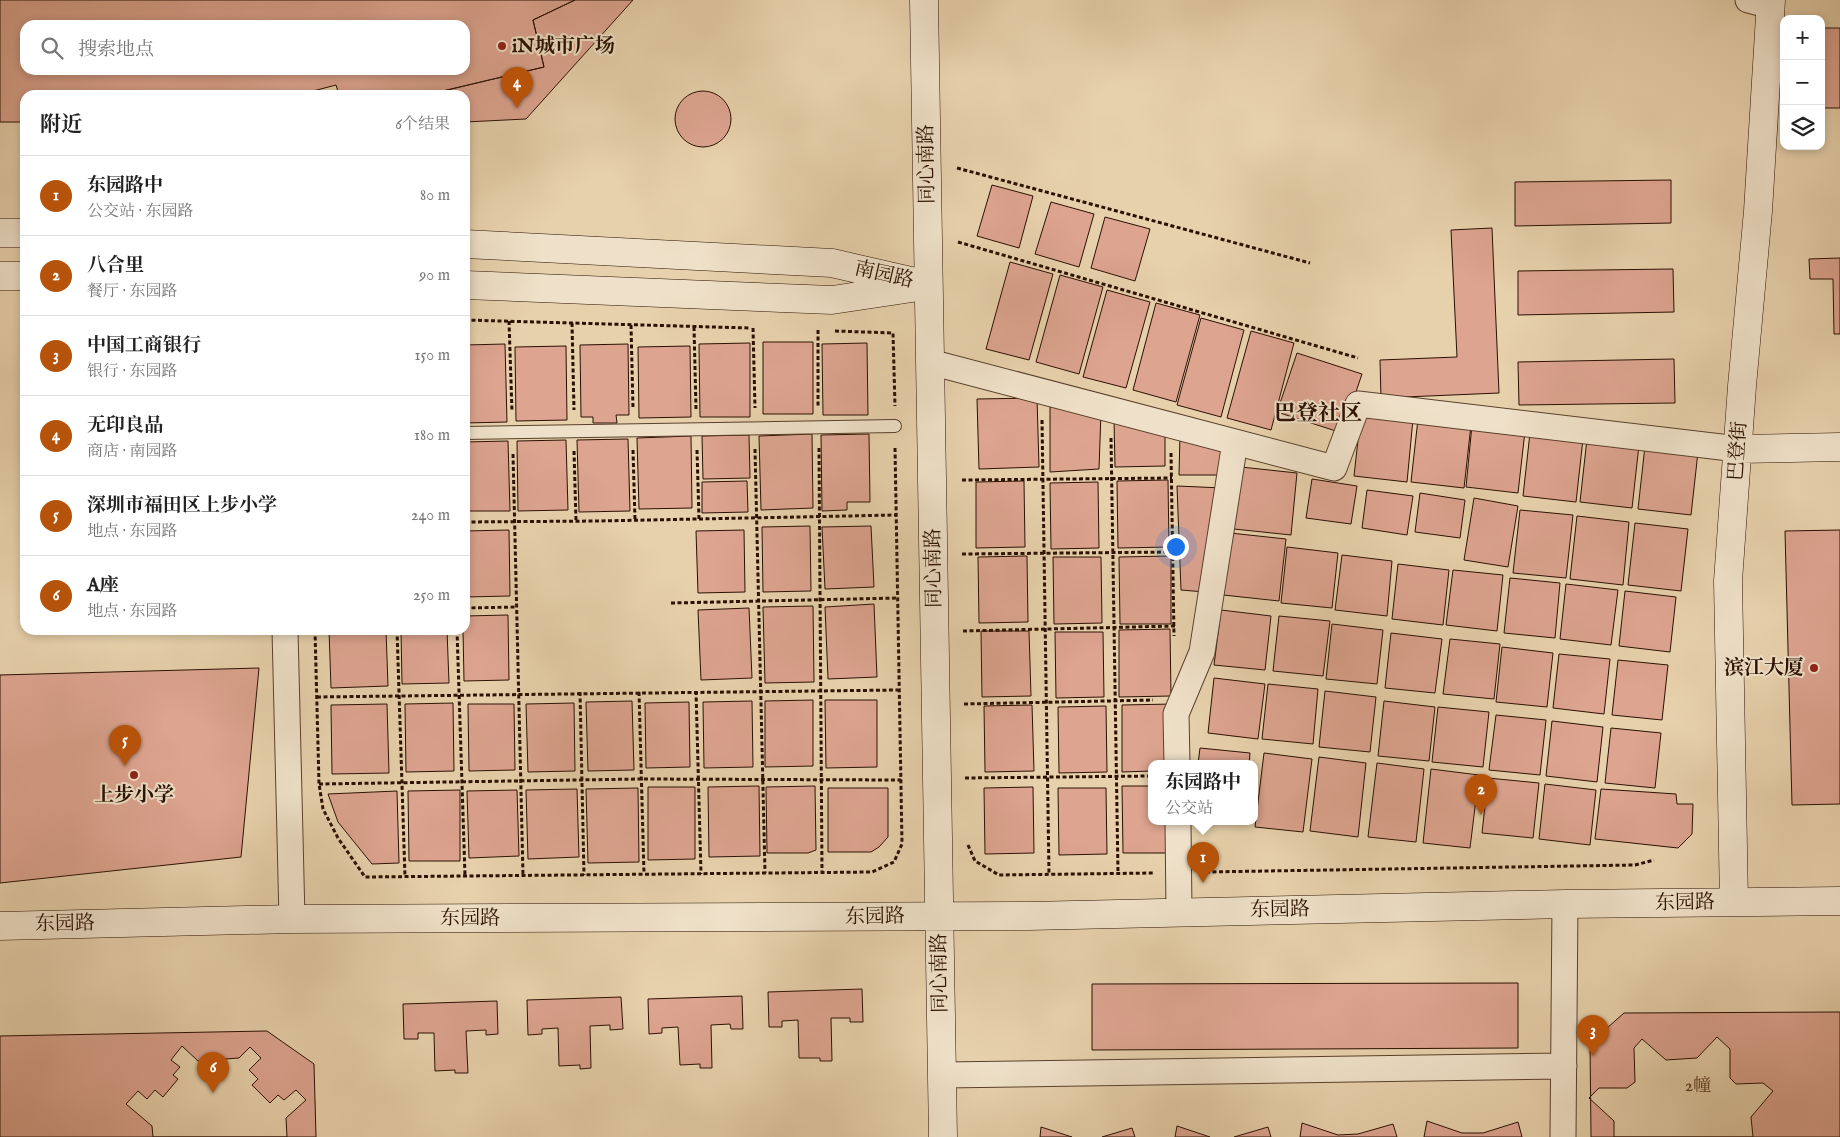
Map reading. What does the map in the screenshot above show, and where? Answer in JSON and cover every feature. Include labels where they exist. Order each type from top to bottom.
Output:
[{"type":"street","name":"同心南路","points":[[924,0],[943,1137]]},
{"type":"street","name":"巴登街","points":[[1734,902],[1728,581],[1758,211],[1763,2]]},
{"type":"street","points":[[0,233],[20,233]]},
{"type":"street","name":"南园路","points":[[470,244],[832,263],[928,285]]},
{"type":"street","points":[[0,276],[20,276]]},
{"type":"street","name":"南园路","points":[[470,286],[832,300],[928,285]]},
{"type":"street","points":[[930,362],[1334,468],[1358,404],[1738,449],[1840,447]]},
{"type":"street","points":[[1177,760],[1176,714],[1202,652],[1235,442]]},
{"type":"street","points":[[285,635],[292,919]]},
{"type":"street","points":[[1178,825],[1179,912]]},
{"type":"street","name":"东园路","points":[[0,926],[292,919],[940,916],[1565,904],[1840,901]]},
{"type":"street","points":[[1563,1137],[1565,904]]},
{"type":"street","points":[[942,1075],[1564,1066]]},
{"type":"lane","points":[[470,433],[895,426]]},
{"type":"path","points":[[957,168],[1310,263]]},
{"type":"path","points":[[958,242],[1358,358]]},
{"type":"path","points":[[470,320],[762,328]]},
{"type":"path","points":[[509,321],[524,875]]},
{"type":"path","points":[[753,328],[765,873]]},
{"type":"path","points":[[822,872],[818,330],[825,330]]},
{"type":"path","points":[[315,635],[319,784],[323,810],[338,838],[366,877],[872,872],[894,862],[902,844],[893,333],[832,331]]},
{"type":"path","points":[[1042,392],[1049,874]]},
{"type":"path","points":[[1111,410],[1118,873]]},
{"type":"path","points":[[1171,424],[1174,644]]},
{"type":"path","points":[[961,480],[1172,478]]},
{"type":"path","points":[[470,522],[896,515]]},
{"type":"path","points":[[962,554],[1173,552]]},
{"type":"path","points":[[671,602],[898,598]]},
{"type":"path","points":[[470,608],[517,607]]},
{"type":"path","points":[[963,630],[1207,625]]},
{"type":"path","points":[[397,635],[405,877]]},
{"type":"path","points":[[458,635],[465,876]]},
{"type":"path","points":[[317,697],[580,692],[899,690]]},
{"type":"path","points":[[580,692],[584,875]]},
{"type":"path","points":[[638,692],[644,874]]},
{"type":"path","points":[[696,692],[701,874]]},
{"type":"path","points":[[964,704],[1176,700],[1176,714]]},
{"type":"path","points":[[965,778],[1148,776]]},
{"type":"path","points":[[319,784],[582,780],[901,780]]},
{"type":"path","points":[[975,861],[999,875],[1635,864],[1654,860]]},
{"type":"building","name":"iN城市广场","points":[[0,0],[575,0],[533,20],[544,67],[447,90],[338,90],[336,85],[317,90],[20,90],[20,122],[0,122]]},
{"type":"building","points":[[575,0],[633,0],[526,119],[470,122],[470,90],[447,90],[544,67],[533,20]]},
{"type":"building","points":[[1825,28],[1840,28],[1840,108],[1825,108]]},
{"type":"building","points":[[703,91],[714,93],[723,99],[729,108],[731,119],[729,130],[723,139],[714,145],[703,147],[692,145],[683,139],[677,130],[675,119],[677,108],[683,99],[692,93]]},
{"type":"building","points":[[1671,180],[1671,223],[1515,226],[1515,182]]},
{"type":"building","points":[[992,185],[1033,196],[1019,248],[977,236]]},
{"type":"building","points":[[1051,202],[1094,214],[1079,267],[1035,254]]},
{"type":"building","points":[[1105,217],[1150,229],[1135,281],[1091,268]]},
{"type":"building","points":[[1492,228],[1499,393],[1381,398],[1380,360],[1457,357],[1451,230]]},
{"type":"building","points":[[1840,258],[1840,334],[1834,334],[1833,279],[1810,279],[1809,259]]},
{"type":"building","points":[[1010,262],[1053,274],[1029,360],[986,349]]},
{"type":"building","points":[[1673,269],[1674,312],[1518,315],[1518,271]]},
{"type":"building","points":[[1060,275],[1103,287],[1079,374],[1036,362]]},
{"type":"building","points":[[1107,290],[1150,302],[1126,388],[1083,377]]},
{"type":"building","points":[[1156,303],[1200,315],[1176,402],[1133,390]]},
{"type":"building","points":[[1201,318],[1244,330],[1221,417],[1177,405]]},
{"type":"building","points":[[1251,331],[1294,343],[1271,430],[1227,418]]},
{"type":"building","points":[[763,342],[813,342],[813,414],[763,414]]},
{"type":"building","points":[[750,343],[750,417],[700,417],[699,344]]},
{"type":"building","points":[[867,343],[868,415],[823,415],[822,344]]},
{"type":"building","points":[[505,344],[507,422],[470,423],[470,345]]},
{"type":"building","points":[[628,344],[629,415],[616,415],[617,423],[593,423],[593,417],[581,417],[580,345]]},
{"type":"building","points":[[566,346],[567,420],[516,421],[515,347]]},
{"type":"building","points":[[690,346],[691,417],[639,418],[638,347]]},
{"type":"building","points":[[1297,353],[1362,374],[1342,433],[1277,412]]},
{"type":"building","points":[[1674,359],[1675,403],[1519,405],[1518,362]]},
{"type":"building","points":[[1037,398],[1039,467],[979,469],[977,399]]},
{"type":"building","points":[[1050,406],[1101,412],[1099,469],[1050,472]]},
{"type":"building","points":[[1361,413],[1413,419],[1407,482],[1354,476]]},
{"type":"building","points":[[1418,419],[1471,425],[1464,488],[1411,482]]},
{"type":"building","points":[[1114,420],[1165,430],[1165,466],[1115,467]]},
{"type":"building","points":[[1472,425],[1525,431],[1518,493],[1466,487]]},
{"type":"building","points":[[1530,433],[1583,439],[1576,502],[1523,496]]},
{"type":"building","points":[[812,434],[813,508],[761,510],[759,436]]},
{"type":"building","points":[[869,434],[870,502],[847,502],[847,510],[822,511],[821,435]]},
{"type":"building","points":[[1180,434],[1223,442],[1220,475],[1179,475]]},
{"type":"building","points":[[749,435],[750,478],[703,479],[702,436]]},
{"type":"building","points":[[691,436],[692,508],[639,509],[637,438]]},
{"type":"building","points":[[628,439],[630,511],[579,512],[577,440]]},
{"type":"building","points":[[1587,439],[1639,445],[1632,508],[1580,502]]},
{"type":"building","points":[[566,440],[568,510],[518,511],[517,441]]},
{"type":"building","points":[[508,441],[510,511],[470,511],[470,442]]},
{"type":"building","points":[[1645,446],[1698,452],[1691,515],[1638,509]]},
{"type":"building","points":[[1241,467],[1297,473],[1291,535],[1234,529]]},
{"type":"building","points":[[1312,479],[1357,486],[1351,524],[1306,518]]},
{"type":"building","points":[[1168,480],[1169,547],[1118,548],[1117,481]]},
{"type":"building","points":[[747,481],[748,512],[702,513],[702,482]]},
{"type":"building","points":[[1024,481],[1025,547],[976,548],[976,482]]},
{"type":"building","points":[[1098,482],[1099,548],[1051,549],[1050,483]]},
{"type":"building","points":[[1177,486],[1223,488],[1205,592],[1181,590]]},
{"type":"building","points":[[1367,490],[1413,496],[1407,535],[1362,528]]},
{"type":"building","points":[[1420,493],[1465,500],[1460,538],[1415,532]]},
{"type":"building","points":[[1474,498],[1518,506],[1508,567],[1464,560]]},
{"type":"building","points":[[1520,510],[1573,515],[1566,578],[1513,573]]},
{"type":"building","points":[[1577,516],[1629,522],[1623,585],[1570,579]]},
{"type":"building","points":[[1635,523],[1688,529],[1681,591],[1628,585]]},
{"type":"building","points":[[810,526],[811,591],[763,592],[762,527]]},
{"type":"building","points":[[871,526],[874,587],[825,589],[822,527]]},
{"type":"building","points":[[509,530],[510,596],[470,597],[470,531]]},
{"type":"building","points":[[744,530],[745,592],[698,593],[696,531]]},
{"type":"building","name":"滨江大厦","points":[[1840,530],[1840,804],[1792,805],[1785,531]]},
{"type":"building","points":[[1230,533],[1286,539],[1279,601],[1223,595]]},
{"type":"building","points":[[1287,547],[1338,553],[1332,608],[1281,603]]},
{"type":"building","points":[[1342,555],[1392,561],[1387,616],[1335,610]]},
{"type":"building","points":[[1027,556],[1028,622],[979,623],[978,557]]},
{"type":"building","points":[[1171,556],[1171,624],[1120,624],[1119,557]]},
{"type":"building","points":[[1053,557],[1101,557],[1102,623],[1054,624]]},
{"type":"building","points":[[1398,564],[1449,570],[1443,625],[1392,619]]},
{"type":"building","points":[[1453,570],[1503,575],[1497,631],[1446,625]]},
{"type":"building","points":[[1510,578],[1560,583],[1555,638],[1504,633]]},
{"type":"building","points":[[1566,584],[1618,590],[1611,645],[1560,639]]},
{"type":"building","points":[[1625,591],[1676,597],[1670,652],[1619,646]]},
{"type":"building","points":[[874,604],[877,677],[828,679],[825,607]]},
{"type":"building","points":[[813,606],[814,682],[765,683],[763,607]]},
{"type":"building","points":[[749,608],[752,678],[701,680],[698,610]]},
{"type":"building","points":[[1221,610],[1271,616],[1265,670],[1214,665]]},
{"type":"building","points":[[508,615],[509,680],[464,681],[463,635],[470,635],[470,616]]},
{"type":"building","points":[[1279,616],[1330,621],[1323,676],[1273,671]]},
{"type":"building","points":[[1332,624],[1383,630],[1377,684],[1326,679]]},
{"type":"building","points":[[1170,629],[1171,696],[1119,697],[1119,630]]},
{"type":"building","points":[[981,631],[1029,631],[1031,696],[982,697]]},
{"type":"building","points":[[1055,632],[1103,632],[1104,697],[1056,698]]},
{"type":"building","points":[[1391,633],[1442,639],[1435,693],[1385,688]]},
{"type":"building","points":[[329,635],[386,635],[388,686],[331,688]]},
{"type":"building","points":[[401,635],[447,635],[449,683],[402,684]]},
{"type":"building","points":[[1450,639],[1500,644],[1494,699],[1443,694]]},
{"type":"building","points":[[1502,647],[1553,653],[1547,707],[1496,702]]},
{"type":"building","points":[[1559,654],[1610,659],[1604,714],[1553,708]]},
{"type":"building","points":[[1618,660],[1668,665],[1662,720],[1612,715]]},
{"type":"building","name":"上步小学","points":[[259,668],[241,857],[0,883],[0,675]]},
{"type":"building","points":[[1214,678],[1265,684],[1258,739],[1208,733]]},
{"type":"building","points":[[1268,684],[1318,689],[1313,744],[1262,739]]},
{"type":"building","points":[[1325,691],[1376,697],[1370,752],[1319,747]]},
{"type":"building","points":[[813,700],[813,766],[765,767],[765,701]]},
{"type":"building","points":[[825,700],[877,700],[877,767],[826,768]]},
{"type":"building","points":[[632,701],[634,770],[588,771],[586,702]]},
{"type":"building","points":[[752,701],[753,767],[704,768],[703,702]]},
{"type":"building","points":[[1384,701],[1435,707],[1429,761],[1378,756]]},
{"type":"building","points":[[689,702],[690,767],[646,768],[645,703]]},
{"type":"building","points":[[453,703],[454,771],[406,772],[405,704]]},
{"type":"building","points":[[574,703],[575,771],[528,772],[526,704]]},
{"type":"building","points":[[387,704],[389,773],[332,774],[331,705]]},
{"type":"building","points":[[468,704],[514,704],[515,770],[469,771]]},
{"type":"building","points":[[1173,704],[1174,760],[1148,760],[1148,771],[1122,772],[1122,705]]},
{"type":"building","points":[[1032,705],[1034,771],[985,772],[984,706]]},
{"type":"building","points":[[1106,706],[1107,772],[1059,773],[1058,707]]},
{"type":"building","points":[[1438,707],[1489,712],[1483,767],[1432,762]]},
{"type":"building","points":[[1496,715],[1546,720],[1540,775],[1489,770]]},
{"type":"building","points":[[1552,721],[1603,727],[1597,782],[1546,776]]},
{"type":"building","points":[[1611,728],[1661,733],[1655,788],[1605,783]]},
{"type":"building","points":[[1200,748],[1250,753],[1249,760],[1198,760]]},
{"type":"building","points":[[1264,753],[1312,759],[1303,832],[1255,827],[1255,825],[1258,825],[1258,802]]},
{"type":"building","points":[[1319,757],[1366,763],[1358,837],[1310,831]]},
{"type":"building","points":[[1377,763],[1424,769],[1416,842],[1368,837]]},
{"type":"building","points":[[1431,769],[1479,775],[1470,848],[1423,843]]},
{"type":"building","points":[[1488,778],[1539,783],[1533,838],[1482,833]]},
{"type":"building","points":[[1545,784],[1596,790],[1590,845],[1539,839]]},
{"type":"building","points":[[759,786],[760,856],[709,857],[708,787]]},
{"type":"building","points":[[815,786],[816,850],[808,853],[767,853],[766,787]]},
{"type":"building","points":[[1122,786],[1148,786],[1148,825],[1173,825],[1174,853],[1123,853]]},
{"type":"building","points":[[648,787],[695,787],[695,859],[648,860]]},
{"type":"building","points":[[1033,787],[1034,853],[985,854],[984,788]]},
{"type":"building","points":[[638,788],[639,862],[588,863],[586,789]]},
{"type":"building","points":[[828,788],[888,788],[888,837],[879,847],[871,852],[828,852]]},
{"type":"building","points":[[1058,788],[1106,788],[1107,854],[1059,855]]},
{"type":"building","points":[[577,789],[579,857],[528,859],[526,790]]},
{"type":"building","points":[[1601,789],[1676,794],[1677,804],[1693,804],[1692,834],[1678,848],[1595,839]]},
{"type":"building","points":[[460,790],[460,861],[409,861],[408,791]]},
{"type":"building","points":[[517,790],[519,856],[469,858],[467,791]]},
{"type":"building","points":[[397,791],[399,863],[372,864],[338,822],[328,794]]},
{"type":"building","points":[[1518,983],[1518,1048],[1092,1050],[1092,984]]},
{"type":"building","points":[[862,989],[863,1022],[850,1022],[850,1018],[831,1018],[832,1061],[820,1061],[820,1058],[799,1058],[798,1020],[782,1021],[782,1027],[769,1027],[768,992]]},
{"type":"building","points":[[742,996],[743,1029],[731,1029],[730,1024],[711,1025],[712,1068],[700,1068],[700,1064],[680,1065],[678,1027],[662,1028],[662,1033],[649,1034],[648,999]]},
{"type":"building","points":[[621,997],[623,1029],[610,1030],[610,1025],[590,1026],[591,1068],[580,1069],[580,1065],[559,1066],[558,1028],[542,1029],[542,1034],[528,1035],[527,1000]]},
{"type":"building","points":[[497,1001],[498,1034],[486,1035],[486,1030],[466,1031],[468,1073],[455,1073],[455,1070],[435,1071],[434,1033],[418,1033],[418,1039],[404,1039],[403,1004]]},
{"type":"building","points":[[1840,1012],[1840,1137],[1591,1137],[1590,1043],[1624,1013]]},
{"type":"building","points":[[267,1031],[314,1064],[316,1137],[0,1137],[0,1036]]},
{"type":"building","points":[[1717,1037],[1730,1049],[1730,1078],[1736,1084],[1763,1083],[1773,1091],[1751,1117],[1753,1137],[1614,1137],[1614,1121],[1589,1098],[1599,1088],[1627,1088],[1635,1082],[1634,1048],[1642,1039],[1666,1060],[1697,1058]]},
{"type":"building","points":[[182,1046],[198,1061],[239,1058],[250,1047],[261,1058],[249,1070],[258,1079],[252,1085],[270,1103],[278,1095],[284,1100],[296,1090],[306,1100],[286,1118],[287,1137],[153,1137],[152,1126],[126,1104],[138,1091],[147,1099],[155,1090],[163,1097],[178,1079],[173,1075],[180,1067],[171,1060]]},
{"type":"building","points":[[1427,1121],[1462,1133],[1483,1133],[1518,1122],[1522,1137],[1424,1137]]},
{"type":"building","points":[[1302,1123],[1338,1135],[1358,1134],[1393,1124],[1397,1137],[1300,1137]]},
{"type":"building","points":[[1177,1126],[1210,1137],[1175,1137]]},
{"type":"building","points":[[1041,1127],[1072,1137],[1040,1137]]},
{"type":"building","points":[[1268,1127],[1271,1137],[1234,1137]]},
{"type":"building","points":[[1132,1128],[1135,1137],[1102,1137]]},
{"type":"place","name":"iN城市广场","points":[[502,46]]},
{"type":"place","name":"无印良品","points":[[517,108]]},
{"type":"place","name":"滨江大厦","points":[[1814,668]]},
{"type":"place","name":"深圳市福田区上步小学","points":[[125,766]]},
{"type":"place","name":"上步小学","points":[[134,775]]},
{"type":"place","name":"八合里","points":[[1481,815]]},
{"type":"place","name":"东园路中","points":[[1203,883]]},
{"type":"place","name":"中国工商银行","points":[[1593,1056]]},
{"type":"place","name":"A座","points":[[213,1093]]},
{"type":"district","name":"巴登社区","points":[[1318,414]]}]
